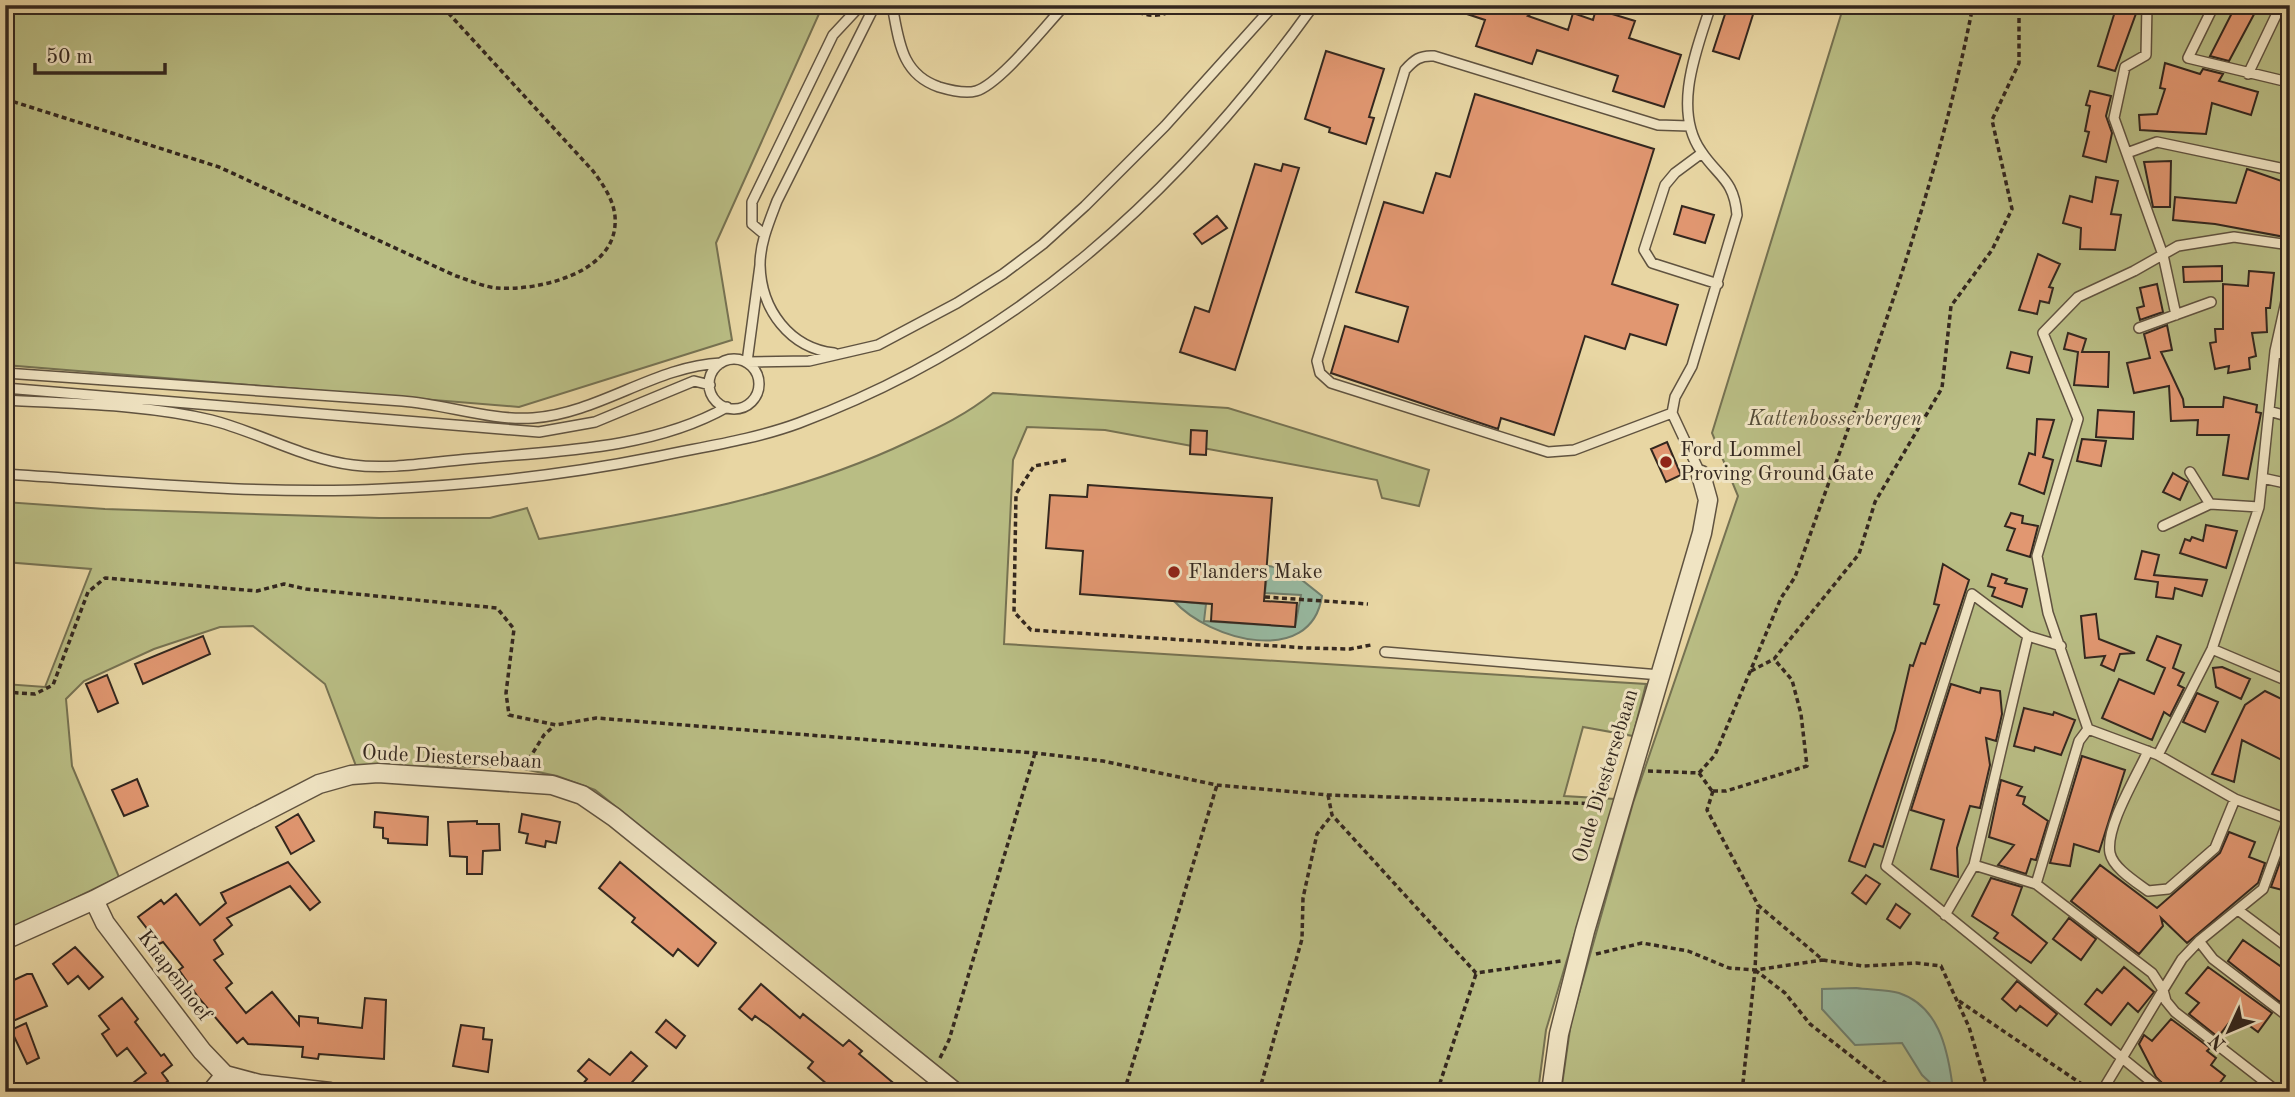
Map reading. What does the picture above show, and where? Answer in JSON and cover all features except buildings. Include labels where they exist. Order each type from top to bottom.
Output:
[{"type":"street","name":"Oude Diestersebaan","points":[[1551,1092],[1559,1034],[1578,958],[1620,805],[1702,533],[1708,500],[1701,475]]},
{"type":"street","name":"Oude Diestersebaan","points":[[5,940],[94,900],[319,784],[351,775],[378,773],[552,785],[582,795],[614,817],[955,1092]]},
{"type":"street","name":"Knapenhoef","points":[[94,900],[105,923],[202,1051],[225,1075]]},
{"type":"street","points":[[211,1092],[225,1075],[259,1084],[330,1092]]},
{"type":"lane","points":[[764,234],[752,223],[752,202],[833,35],[861,5]]},
{"type":"lane","points":[[721,363],[715,369],[710,385],[715,399],[735,409],[750,403],[758,390],[757,374],[747,362],[764,234],[797,160],[874,5]]},
{"type":"lane","points":[[892,5],[906,65],[924,82],[951,90],[977,91],[1004,71],[1065,5]]},
{"type":"lane","points":[[5,373],[408,402],[531,418],[562,414],[595,405],[678,371],[733,359],[747,362],[809,361],[878,345],[957,303],[1043,244],[1165,126],[1274,5]]},
{"type":"lane","points":[[5,474],[230,487],[382,489],[546,476],[703,447],[797,424],[927,365],[1001,322],[1133,217],[1237,106],[1314,5]]},
{"type":"lane","points":[[1701,475],[1672,412],[1675,397],[1692,366],[1734,228],[1736,202],[1728,180],[1702,153],[1689,126],[1687,107],[1690,84],[1711,5]]},
{"type":"lane","points":[[2147,5],[2146,55],[2125,66],[2114,118],[2163,255],[2176,315]]},
{"type":"lane","points":[[2214,5],[2188,58],[2284,81],[2290,77]]},
{"type":"lane","points":[[2248,74],[2281,5]]},
{"type":"lane","points":[[1672,412],[1574,450],[1548,452],[1331,383],[1320,373],[1317,361],[1405,70],[1423,55],[1434,56],[1658,125],[1689,126]]},
{"type":"lane","points":[[2127,153],[2157,142],[2290,170]]},
{"type":"lane","points":[[1702,153],[1675,173],[1665,185],[1644,250],[1652,263],[1718,284]]},
{"type":"lane","points":[[2088,729],[2048,613],[2037,556],[2078,419],[2043,333],[2078,297],[2178,246],[2234,237],[2290,245]]},
{"type":"lane","points":[[760,265],[765,290],[787,335],[817,351],[846,354]]},
{"type":"lane","points":[[2158,755],[2212,649],[2259,508],[2275,351],[2289,298],[2290,283]]},
{"type":"lane","points":[[2139,328],[2211,302]]},
{"type":"lane","points":[[2275,351],[2290,356]]},
{"type":"lane","points":[[5,388],[539,432],[595,422],[694,381],[710,385]]},
{"type":"lane","points":[[5,400],[177,413],[213,421],[269,441],[353,465],[408,464],[610,445],[680,428],[727,407]]},
{"type":"lane","points":[[2269,411],[2290,417]]},
{"type":"lane","points":[[2190,472],[2210,504]]},
{"type":"lane","points":[[2262,478],[2290,484]]},
{"type":"lane","points":[[2163,526],[2210,504],[2259,508]]},
{"type":"lane","points":[[2061,646],[2028,636],[1972,594],[1886,866],[2164,1092]]},
{"type":"lane","points":[[1945,915],[1974,865],[2028,636]]},
{"type":"lane","points":[[2212,649],[2290,682]]},
{"type":"lane","points":[[1385,652],[1660,675]]},
{"type":"lane","points":[[2088,729],[2158,755],[2235,799],[2289,820],[2263,889],[2199,941],[2182,960],[2104,1088]]},
{"type":"lane","points":[[2036,884],[2080,741],[2088,729]]},
{"type":"lane","points":[[2148,751],[2111,832],[2110,854],[2119,867],[2148,891],[2168,889],[2215,848],[2235,799]]},
{"type":"lane","points":[[1974,865],[2036,884],[2152,973],[2166,1001],[2175,1012],[2278,1092]]},
{"type":"lane","points":[[2238,910],[2290,949]]},
{"type":"lane","points":[[2199,941],[2213,959],[2290,1018]]},
{"type":"path","points":[[5,99],[219,167],[401,253],[466,279],[497,288],[551,284],[587,268],[608,246],[615,224],[609,194],[593,171],[441,5]]},
{"type":"path","points":[[1123,5],[1137,14],[1160,16],[1179,5]]},
{"type":"path","points":[[1699,773],[1715,755],[1781,598],[1795,577],[1896,293],[1935,173],[1973,5]]},
{"type":"path","points":[[1750,671],[1774,659],[1858,554],[1875,502],[1942,388],[1951,306],[1992,250],[2011,209],[1992,120],[2019,64],[2019,5]]},
{"type":"path","points":[[1066,460],[1034,466],[1016,494],[1014,612],[1031,630],[1307,648],[1350,649],[1371,645]]},
{"type":"path","points":[[5,692],[35,694],[53,685],[88,592],[105,578],[257,591],[284,584],[306,589],[497,608],[514,629],[506,693],[509,715],[556,725],[596,719],[1035,753],[1104,761],[1217,785],[1328,795],[1620,805]]},
{"type":"path","points":[[1265,597],[1368,604]]},
{"type":"path","points":[[1713,791],[1726,791],[1807,766],[1801,714],[1792,680],[1774,659]]},
{"type":"path","points":[[516,781],[544,735],[556,725]]},
{"type":"path","points":[[933,1074],[949,1040],[1035,753]]},
{"type":"path","points":[[1632,771],[1699,773]]},
{"type":"path","points":[[1699,773],[1713,791]]},
{"type":"path","points":[[1124,1092],[1217,785]]},
{"type":"path","points":[[1713,791],[1707,810],[1758,905],[1823,960]]},
{"type":"path","points":[[1328,795],[1332,815],[1476,973]]},
{"type":"path","points":[[1259,1092],[1303,940],[1303,898],[1317,834],[1332,815]]},
{"type":"path","points":[[1742,1092],[1755,970],[1758,905]]},
{"type":"path","points":[[1476,973],[1578,958],[1642,943],[1688,951],[1729,968],[1755,970],[1823,960],[1864,966],[1916,962],[1941,966],[1969,1027],[1985,1081],[1998,1092]]},
{"type":"path","points":[[1755,970],[1785,993],[1810,1024],[1897,1092]]},
{"type":"path","points":[[1437,1092],[1476,973]]},
{"type":"path","points":[[1957,1001],[1972,1008],[2093,1092]]},
{"type":"green space","points":[[5,5],[823,5],[716,243],[732,340],[519,407],[5,365]]},
{"type":"green space","name":"Kattenbosserbergen","points":[[1844,5],[2290,5],[2290,1092],[1561,1092],[1571,1022],[1633,803],[1738,496],[1712,433]]},
{"type":"green space","points":[[993,393],[1228,408],[1429,470],[1419,506],[1382,498],[1377,480],[1105,430],[1027,427],[1013,460],[1004,644],[1646,684],[1633,736],[1583,727],[1564,796],[1615,799],[1546,1030],[1538,1092],[970,1092],[595,790],[557,776],[514,767],[356,766],[325,684],[253,626],[220,627],[154,649],[84,681],[66,699],[72,766],[119,877],[5,932],[5,684],[45,687],[91,569],[5,562],[5,502],[105,509],[379,518],[490,518],[527,508],[539,539],[728,504],[821,477],[932,431]]},
{"type":"shaded area","points":[[1268,566],[1288,569],[1322,596],[1314,618],[1299,633],[1280,640],[1233,636],[1210,627],[1174,601],[1206,604],[1204,621],[1295,627],[1301,595],[1265,593]]},
{"type":"shaded area","points":[[1856,988],[1899,993],[1923,1007],[1938,1029],[1952,1082],[1938,1090],[1922,1075],[1902,1043],[1855,1045],[1822,1009],[1822,989]]},
{"type":"place","name":"Ford Lommel Proving Ground Gate","points":[[1666,462]]},
{"type":"place","name":"Flanders Make","points":[[1174,572]]}]
